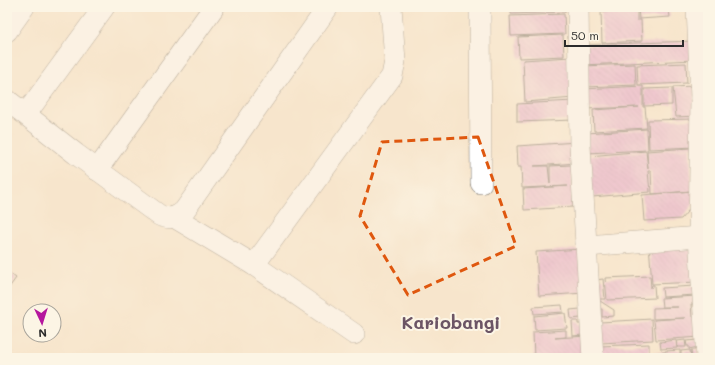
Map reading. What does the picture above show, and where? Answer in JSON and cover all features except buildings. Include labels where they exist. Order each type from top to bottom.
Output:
[{"type":"street","points":[[7,31],[24,7]]},
{"type":"street","points":[[26,114],[104,7]]},
{"type":"street","points":[[97,170],[214,7]]},
{"type":"street","points":[[7,100],[97,170],[159,215],[169,218],[174,217],[184,211],[328,7]]},
{"type":"street","points":[[254,265],[392,76],[395,61],[392,7]]},
{"type":"street","points":[[480,7],[482,183]]},
{"type":"street","points":[[578,7],[580,146],[593,358]]},
{"type":"street","points":[[697,7],[704,98],[699,237],[707,358]]},
{"type":"street","points":[[174,217],[254,265],[354,334]]},
{"type":"street","points":[[587,246],[699,237]]},
{"type":"highlighted area","points":[[478,137],[516,246],[408,295],[360,216],[382,142]]},
{"type":"district","name":"Kariobangi","points":[[451,323]]}]
